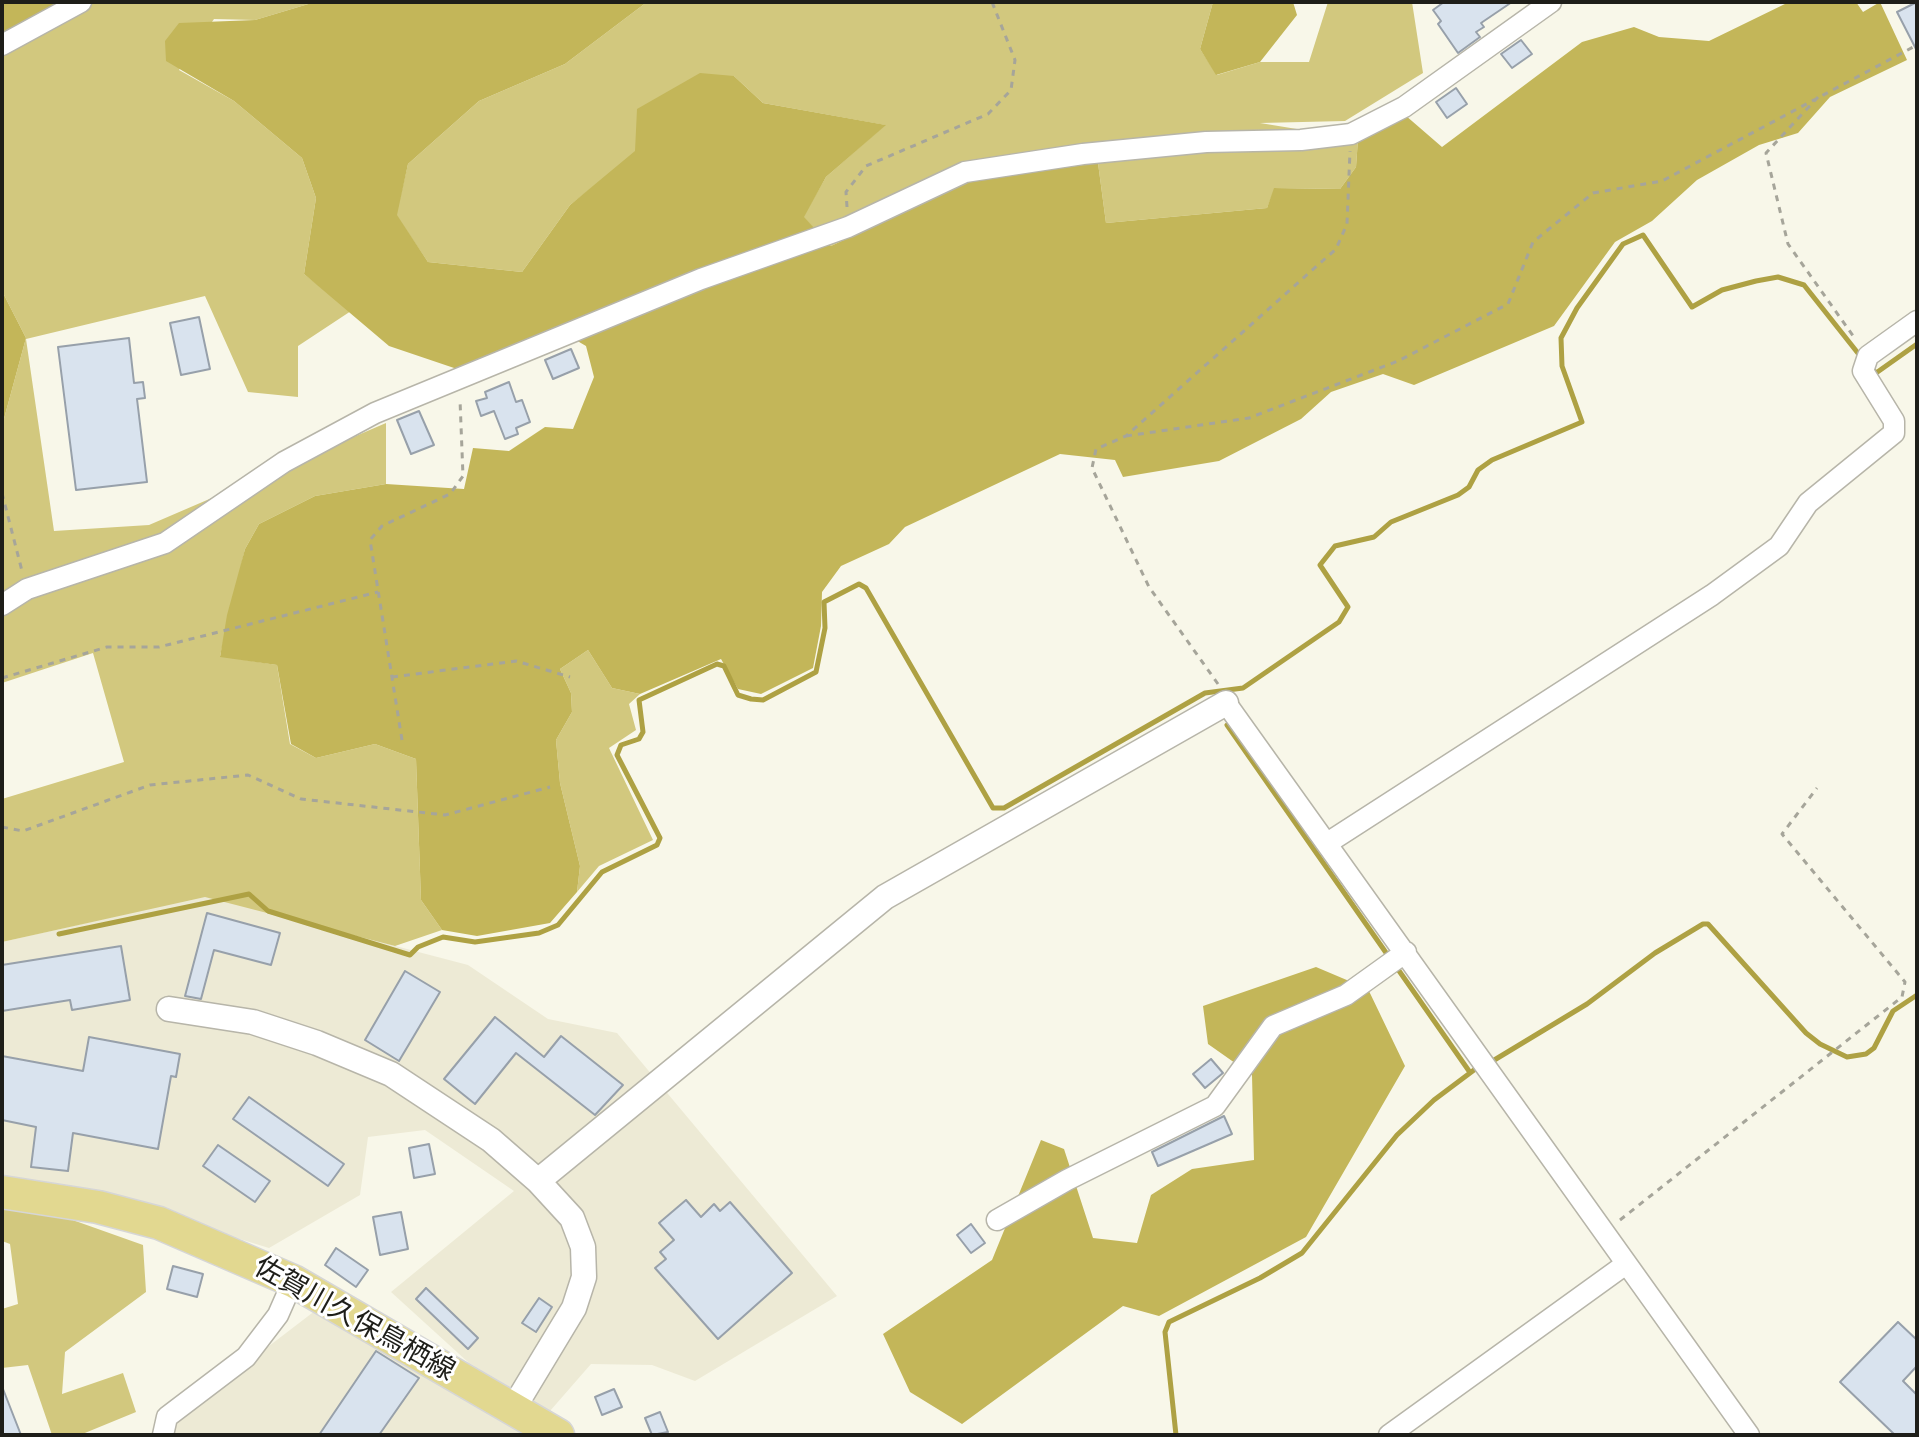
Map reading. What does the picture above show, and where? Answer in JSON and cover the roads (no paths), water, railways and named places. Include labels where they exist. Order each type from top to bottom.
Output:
[{"type":"main road","name":"佐賀川久保鳥栖線","points":[[2,1192],[98,1207],[159,1223],[293,1281],[555,1434]]},
{"type":"street","points":[[2,45],[81,2]]},
{"type":"street","points":[[2,605],[27,589],[165,543],[284,462],[339,430],[701,279],[848,227],[965,172],[1083,154],[1206,142],[1301,140],[1351,134],[1404,107],[1551,2]]},
{"type":"street","points":[[1329,842],[1712,595],[1779,546],[1808,503],[1894,433],[1894,421],[1865,363],[1917,321]]},
{"type":"street","points":[[538,1181],[885,897],[1226,703],[1329,842],[1749,1435]]},
{"type":"street","points":[[997,1220],[1067,1180],[1215,1106],[1273,1026],[1346,995],[1406,952]]},
{"type":"street","points":[[169,1009],[253,1022],[317,1043],[391,1074],[491,1140],[538,1181],[572,1218],[583,1247],[584,1277],[574,1308],[513,1409]]},
{"type":"street","points":[[1389,1435],[1626,1264]]},
{"type":"street","points":[[163,1435],[167,1417],[246,1357],[278,1315],[293,1281]]},
{"type":"waterway","points":[[59,934],[249,894],[268,911],[410,955],[418,947],[443,937],[475,942],[539,933],[558,925],[602,872],[657,845],[660,838],[617,755],[621,745],[639,739],[643,732],[639,700],[717,664],[724,666],[738,695],[763,700],[816,672],[825,628],[824,602],[859,584],[866,588],[993,808],[1004,808],[1205,693],[1243,688],[1339,622],[1348,607],[1320,565],[1335,546],[1374,537],[1391,522],[1458,495],[1469,487],[1478,470],[1492,460],[1582,422],[1562,366],[1561,338],[1577,308],[1623,244],[1643,235],[1692,307],[1722,290],[1778,277],[1804,285],[1861,357]]},
{"type":"waterway","points":[[1873,370],[1876,373],[1917,344]]},
{"type":"waterway","points":[[1227,725],[1389,957]]},
{"type":"waterway","points":[[1491,1062],[1587,1004],[1655,953],[1703,924],[1708,924],[1806,1033],[1820,1044],[1847,1057],[1866,1054],[1874,1048],[1893,1011],[1917,995]]},
{"type":"waterway","points":[[1395,965],[1469,1071]]},
{"type":"waterway","points":[[1176,1435],[1165,1332],[1169,1322],[1260,1278],[1302,1253],[1397,1135],[1434,1100],[1478,1067]]}]
